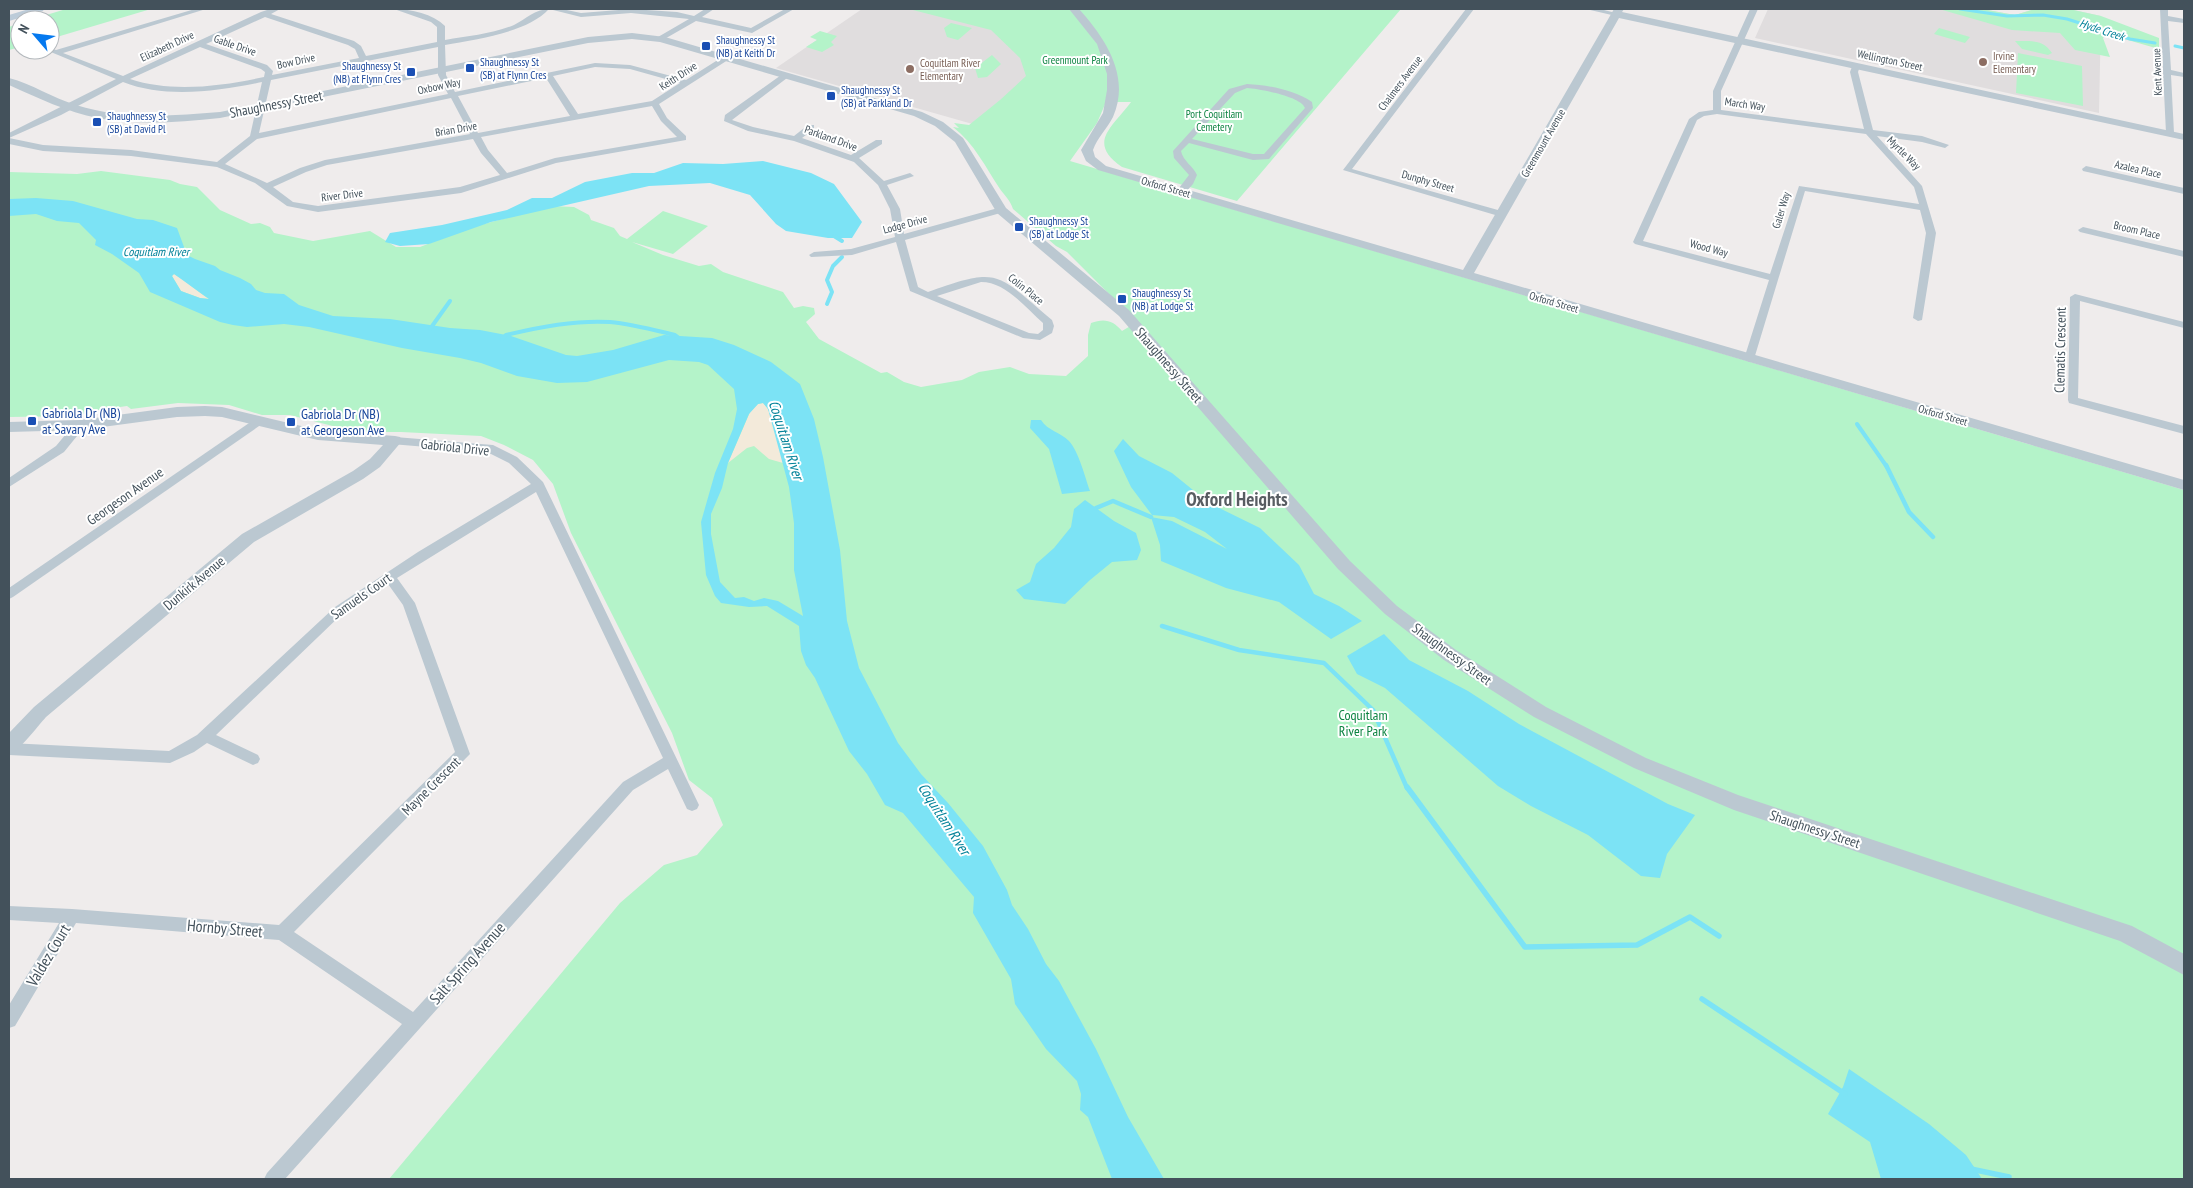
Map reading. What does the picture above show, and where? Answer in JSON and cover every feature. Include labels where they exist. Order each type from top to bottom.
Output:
[{"type":"main road","points":[[9,12],[20,9]]},
{"type":"main road","points":[[9,18],[38,9]]},
{"type":"street","points":[[60,49],[202,9]]},
{"type":"street","name":"Elizabeth Drive","points":[[9,136],[123,79],[276,9]]},
{"type":"street","points":[[398,9],[437,22],[442,29],[442,75],[484,150],[506,177]]},
{"type":"street","name":"Bow Drive","points":[[60,54],[137,84],[165,88],[195,89],[220,87],[268,79],[513,28],[545,9]]},
{"type":"street","points":[[553,9],[585,15],[632,10],[677,14],[752,31],[790,9]]},
{"type":"street","points":[[661,40],[710,9]]},
{"type":"street","name":"Oxford Street","points":[[1074,9],[1103,45],[1111,65],[1113,85],[1111,106],[1106,119],[1088,148],[1090,159],[1107,170],[2184,486]]},
{"type":"street","name":"Chalmers Avenue","points":[[1347,170],[1470,9]]},
{"type":"street","name":"Wellington Street","points":[[1590,9],[1617,12],[1740,41],[2184,136]]},
{"type":"street","points":[[1717,112],[1717,91],[1754,9]]},
{"type":"street","name":"Kent Avenue","points":[[2164,9],[2170,134]]},
{"type":"street","name":"Greenmount Avenue","points":[[1466,276],[1617,12]]},
{"type":"street","points":[[264,14],[351,43],[358,48],[363,59]]},
{"type":"street","points":[[2165,18],[2184,22]]},
{"type":"street","name":"Shaughnessy Street","points":[[9,81],[68,106],[95,114],[128,118],[170,119],[220,115],[588,40],[632,36],[661,40],[727,58],[918,114],[939,124],[959,140],[1001,210],[1124,313],[1306,523],[1355,576],[1391,610],[1450,655],[1493,684],[1589,739],[1672,777],[1744,805],[2126,933],[2184,965]]},
{"type":"street","name":"Gable Drive","points":[[199,44],[264,67],[269,71],[268,79]]},
{"type":"street","name":"Keith Drive","points":[[683,138],[664,119],[654,103],[727,58]]},
{"type":"street","name":"Oxbow Way","points":[[254,137],[586,66],[617,64],[687,83]]},
{"type":"street","name":"Myrtle Way","points":[[1856,66],[1854,72],[1868,132],[1918,186],[1932,233],[1918,318]]},
{"type":"street","points":[[2168,72],[2184,75]]},
{"type":"street","points":[[548,74],[575,117]]},
{"type":"street","name":"Parkland Drive","points":[[787,75],[727,119],[731,123],[751,130],[796,139],[852,158],[882,184],[895,209],[911,287],[928,296],[1026,336]]},
{"type":"street","points":[[219,165],[254,137],[268,79]]},
{"type":"street","points":[[1181,192],[1193,177],[1190,169],[1176,154],[1187,140],[1232,91],[1240,86],[1256,87],[1299,98],[1310,104],[1309,108],[1266,157],[1253,158],[1187,140]]},
{"type":"street","name":"Brian Drive","points":[[266,187],[318,165],[654,103]]},
{"type":"street","name":"March Way","points":[[1638,242],[1693,119],[1702,114],[1717,112],[1922,139],[1945,145]]},
{"type":"street","points":[[796,139],[811,127]]},
{"type":"street","name":"River Drive","points":[[9,140],[43,148],[109,151],[219,165],[266,187],[290,204],[318,209],[452,192],[564,160],[683,138]]},
{"type":"street","points":[[852,158],[879,142]]},
{"type":"street","name":"Dunphy Street","points":[[1347,170],[1502,214]]},
{"type":"street","name":"Azalea Place","points":[[2086,170],[2184,191]]},
{"type":"street","points":[[882,184],[910,176]]},
{"type":"street","name":"Galer Way","points":[[1749,359],[1802,188],[1924,208]]},
{"type":"street","name":"Lodge Drive","points":[[814,255],[852,252],[1001,210]]},
{"type":"street","name":"Broom Place","points":[[2084,230],[2184,254]]},
{"type":"street","name":"Wood Way","points":[[1638,242],[1773,278]]},
{"type":"street","name":"Colin Place","points":[[928,296],[979,279],[992,279],[1002,284],[1048,322],[1048,331],[1040,337],[1026,336]]},
{"type":"street","name":"Clematis Crescent","points":[[2184,325],[2074,297],[2073,400],[2184,430]]},
{"type":"street","name":"Gabriola Drive","points":[[9,427],[80,424],[189,411],[222,412],[318,435],[489,448],[513,460],[539,485],[692,805]]},
{"type":"street","name":"Georgeson Avenue","points":[[9,594],[258,421]]},
{"type":"street","points":[[9,483],[60,449],[80,424]]},
{"type":"street","name":"Dunkirk Avenue","points":[[9,748],[29,722],[40,712],[248,538],[358,475],[375,462],[394,441]]},
{"type":"street","name":"Samuels Court","points":[[9,748],[170,757],[189,748],[205,736],[324,623],[352,600],[539,485]]},
{"type":"street","name":"Mayne Crescent","points":[[282,933],[464,754],[409,603],[389,576]]},
{"type":"street","points":[[205,736],[253,759]]},
{"type":"street","name":"Salt Spring Avenue","points":[[273,1179],[628,786],[671,760]]},
{"type":"street","name":"Hornby Street","points":[[9,913],[72,916],[282,933],[414,1022]]},
{"type":"street","name":"Valdez Court","points":[[9,1020],[72,916]]},
{"type":"shaded area","name":"Coquitlam River Elementary","points":[[862,9],[965,9],[1041,69],[983,127],[776,68]]},
{"type":"shaded area","name":"Irvine Elementary","points":[[1768,9],[1982,9],[2015,15],[2035,9],[2069,9],[2101,16],[2099,113],[1755,38]]},
{"type":"green space","points":[[66,9],[151,9],[60,36],[60,11]]},
{"type":"green space","name":"Coquitlam River Park","points":[[909,9],[1401,9],[1237,201],[1122,167],[1111,158],[1104,142],[1106,134],[1131,102],[1106,102],[1097,123],[1070,161],[2184,490],[2184,1179],[389,1179],[620,903],[664,865],[697,855],[723,825],[712,798],[689,780],[672,733],[571,533],[553,484],[533,460],[481,436],[356,432],[290,415],[262,415],[229,405],[178,403],[131,409],[127,406],[92,411],[77,416],[9,417],[9,172],[77,174],[101,171],[170,180],[197,187],[220,210],[251,224],[260,223],[270,227],[274,233],[313,241],[370,231],[396,247],[420,247],[469,228],[551,206],[574,207],[589,215],[591,220],[614,228],[620,236],[627,239],[663,211],[708,226],[673,254],[632,242],[663,255],[699,266],[711,264],[723,272],[783,292],[794,308],[803,306],[814,308],[815,314],[806,322],[819,339],[881,373],[887,372],[904,382],[921,387],[962,380],[979,372],[1010,367],[1029,374],[1066,376],[1088,356],[1088,335],[1091,323],[1100,321],[1112,322],[1122,331],[1137,322],[1067,252],[1056,246],[1013,209],[985,164],[967,140],[953,127],[959,128],[954,123],[969,125],[1026,76],[1020,58],[991,30]]},
{"type":"green space","points":[[1939,9],[1982,9],[2015,15],[2035,9],[2069,9],[2101,16],[2159,38],[2159,49],[2107,34],[2103,38],[2110,57],[2075,50],[2060,33],[2012,30]]},
{"type":"green space","points":[[951,23],[972,28],[958,40],[947,37],[944,28]]},
{"type":"green space","points":[[9,27],[10,27],[9,50]]},
{"type":"green space","points":[[1939,28],[1970,37],[1965,43],[1934,34]]},
{"type":"green space","points":[[820,31],[837,36],[831,42],[834,45],[822,52],[806,47],[817,40],[810,37]]},
{"type":"green space","points":[[2015,41],[2040,43],[2045,45],[2052,53],[2048,55],[2022,49]]},
{"type":"green space","points":[[2018,53],[2082,66],[2083,106],[2016,93]]},
{"type":"green space","points":[[992,55],[1001,64],[987,77],[978,78],[975,68]]},
{"type":"sand","points":[[174,274],[209,299],[200,298],[181,291],[172,276]]},
{"type":"sand","points":[[763,403],[774,422],[783,463],[769,459],[754,446],[747,448],[728,463],[750,412],[758,404]]},
{"type":"water","points":[[763,161],[811,173],[834,184],[862,222],[852,238],[828,238],[786,231],[776,224],[750,195],[710,183],[649,186],[491,222],[429,244],[400,246],[385,242],[390,233],[442,225],[507,210],[532,198],[552,198],[585,182],[632,173],[654,173],[683,163],[723,164]]},
{"type":"water","name":"Coquitlam River","points":[[36,198],[73,201],[137,219],[153,220],[177,228],[187,255],[240,278],[251,284],[256,290],[265,293],[284,294],[299,305],[333,316],[390,319],[450,328],[480,330],[511,336],[566,355],[577,356],[613,350],[664,335],[712,338],[734,345],[771,362],[800,384],[814,419],[823,457],[840,550],[847,621],[859,668],[898,743],[921,774],[948,803],[983,846],[1007,890],[1012,905],[1028,929],[1046,964],[1059,981],[1096,1049],[1128,1117],[1164,1179],[1112,1179],[1088,1117],[1080,1110],[1081,1094],[1077,1081],[1046,1049],[1015,1004],[1011,979],[973,913],[974,897],[903,813],[885,805],[867,774],[849,751],[815,678],[806,665],[801,651],[799,626],[767,606],[749,607],[721,603],[715,596],[706,575],[701,522],[715,473],[733,429],[737,409],[734,389],[708,365],[699,362],[669,360],[587,382],[557,383],[517,376],[481,363],[460,358],[402,348],[309,327],[284,324],[247,327],[220,322],[150,292],[139,273],[112,254],[95,245],[96,240],[79,223],[57,221],[36,214],[9,216],[9,199]],"holes":[[[174,274],[200,293],[209,299],[200,298],[181,291],[172,276]],[[763,403],[768,409],[789,487],[794,523],[794,570],[803,616],[778,601],[764,598],[754,601],[744,597],[735,598],[720,582],[711,534],[711,514],[722,488],[728,463],[749,414],[758,404]]]},
{"type":"water","points":[[1031,420],[1041,420],[1047,427],[1069,441],[1079,458],[1090,491],[1062,494],[1049,449],[1030,428]]},
{"type":"water","points":[[1123,439],[1139,456],[1172,473],[1209,503],[1260,528],[1299,565],[1314,594],[1339,606],[1362,621],[1331,639],[1279,602],[1226,588],[1161,561],[1160,545],[1151,517],[1172,521],[1227,549],[1205,532],[1174,517],[1152,515],[1131,487],[1114,451]]},
{"type":"water","points":[[1085,500],[1114,521],[1136,533],[1141,550],[1137,560],[1112,562],[1065,604],[1024,599],[1016,590],[1030,582],[1036,564],[1054,548],[1071,527],[1074,509]]},
{"type":"water","points":[[1384,634],[1409,660],[1468,691],[1519,724],[1668,804],[1695,815],[1667,854],[1660,878],[1641,876],[1588,835],[1531,806],[1498,786],[1385,688],[1357,674],[1347,656]]},
{"type":"water","points":[[1849,1069],[1929,1124],[1966,1155],[1982,1179],[1881,1179],[1870,1142],[1828,1114],[1843,1087]]},
{"type":"waterway","name":"Hyde Creek","points":[[1960,9],[2007,16],[2043,15],[2067,19],[2130,39],[2155,43]]},
{"type":"waterway","name":"Hyde Creek","points":[[2175,46],[2184,48]]},
{"type":"waterway","points":[[834,236],[842,241]]},
{"type":"waterway","points":[[827,304],[832,292],[827,280],[833,266],[842,257]]},
{"type":"waterway","points":[[430,329],[450,301]]},
{"type":"waterway","points":[[502,339],[506,335],[545,327],[597,322],[635,326],[675,335],[679,338]]},
{"type":"waterway","points":[[1857,424],[1887,467]]},
{"type":"waterway","points":[[1887,467],[1909,512],[1933,537]]},
{"type":"waterway","points":[[1096,508],[1113,501],[1151,517]]},
{"type":"waterway","points":[[1162,626],[1239,650],[1324,663],[1373,710],[1407,788]]},
{"type":"waterway","points":[[1407,787],[1525,947],[1637,945],[1690,917],[1719,936]]},
{"type":"waterway","points":[[1702,999],[1845,1094]]},
{"type":"waterway","points":[[1971,1169],[2009,1177]]},
{"type":"place","name":"Shaughnessy St (NB) at Keith Dr","points":[[706,46]]},
{"type":"place","name":"Irvine Elementary","points":[[1983,62]]},
{"type":"place","name":"Shaughnessy St (SB) at Flynn Cres","points":[[470,68]]},
{"type":"place","name":"Coquitlam River Elementary","points":[[910,69]]},
{"type":"place","name":"Shaughnessy St (NB) at Flynn Cres","points":[[411,72]]},
{"type":"place","name":"Shaughnessy St (SB) at Parkland Dr","points":[[831,96]]},
{"type":"place","name":"Shaughnessy St (SB) at David Pl","points":[[97,122]]},
{"type":"place","name":"Shaughnessy St (SB) at Lodge St","points":[[1019,227]]},
{"type":"place","name":"Shaughnessy St (NB) at Lodge St","points":[[1122,299]]},
{"type":"place","name":"Gabriola Dr (NB) at Savary Ave","points":[[32,421]]},
{"type":"place","name":"Gabriola Dr (NB) at Georgeson Ave","points":[[291,422]]},
{"type":"district","name":"Oxford Heights","points":[[1237,499]]},
{"type":"park label","name":"Greenmount Park","points":[[1075,60]]},
{"type":"park label","name":"Port Coquitlam Cemetery","points":[[1214,120]]}]
